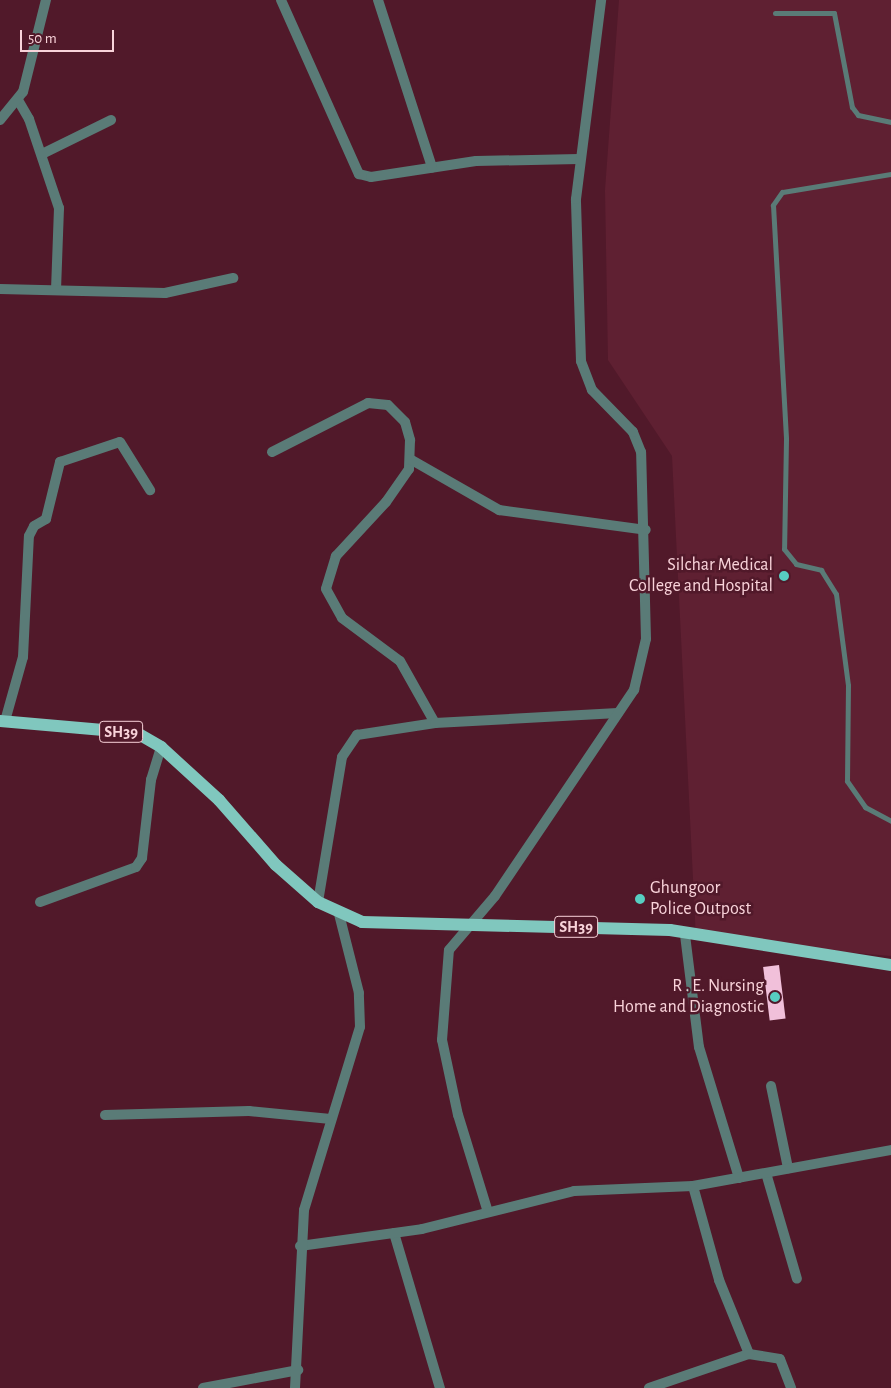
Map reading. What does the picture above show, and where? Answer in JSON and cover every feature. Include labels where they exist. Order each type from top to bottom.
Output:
[{"type":"main road","name":"SH39","points":[[2,721],[137,734],[161,747],[219,800],[276,865],[318,902],[339,914],[362,922],[474,922],[670,930],[685,935],[891,965]]},
{"type":"street","points":[[0,120],[18,100],[46,0]]},
{"type":"street","points":[[281,0],[355,171],[371,177],[432,167],[579,159]]},
{"type":"street","points":[[378,0],[432,167]]},
{"type":"street","points":[[487,1209],[458,1115],[442,1040],[449,950],[474,922],[618,713],[644,661],[646,530],[639,443],[592,390],[581,361],[579,159],[601,0]]},
{"type":"street","points":[[18,100],[42,154],[61,219],[56,289]]},
{"type":"street","points":[[42,154],[111,120]]},
{"type":"street","points":[[0,289],[165,293],[233,278]]},
{"type":"street","points":[[272,452],[348,410],[380,402],[396,410],[405,422],[410,459],[400,485],[336,556],[326,589],[342,618],[400,661],[435,723]]},
{"type":"street","points":[[2,721],[23,657],[30,536],[34,526],[46,519],[60,462],[120,442],[150,490]]},
{"type":"street","points":[[410,459],[499,510],[646,530]]},
{"type":"street","points":[[318,902],[334,794],[347,744],[366,731],[435,723],[618,713]]},
{"type":"street","points":[[40,902],[136,867],[142,858],[151,780],[161,747]]},
{"type":"street","points":[[295,1388],[298,1370],[300,1246],[309,1189],[360,1027],[359,993],[339,914]]},
{"type":"street","points":[[685,935],[698,1047],[739,1178]]},
{"type":"street","points":[[771,1086],[788,1168]]},
{"type":"street","points":[[104,1115],[249,1111],[332,1119]]},
{"type":"street","points":[[300,1246],[394,1233],[487,1209],[595,1188],[693,1186],[891,1150]]},
{"type":"street","points":[[766,1173],[797,1279]]},
{"type":"street","points":[[693,1186],[719,1280],[749,1354]]},
{"type":"street","points":[[394,1233],[440,1388]]},
{"type":"street","points":[[649,1388],[749,1354],[780,1359],[791,1388]]},
{"type":"street","points":[[203,1388],[298,1370]]},
{"type":"lane","points":[[775,14],[834,13],[854,111],[891,122]]},
{"type":"lane","points":[[891,174],[782,192],[773,206],[786,439],[784,549],[796,564],[821,570],[836,594],[848,685],[847,781],[865,807],[891,821]]},
{"type":"shaded area","name":"Silchar Medical College and Hospital","points":[[619,0],[891,0],[891,956],[696,939],[672,456],[608,360],[605,190]]},
{"type":"building","points":[[779,965],[786,1019],[770,1021],[763,967]]},
{"type":"place","name":"Silchar Medical College and Hospital","points":[[784,576]]},
{"type":"place","name":"Ghungoor Police Outpost","points":[[640,899]]},
{"type":"place","name":"R . E. Nursing Home and Diagnostic","points":[[775,997]]}]
